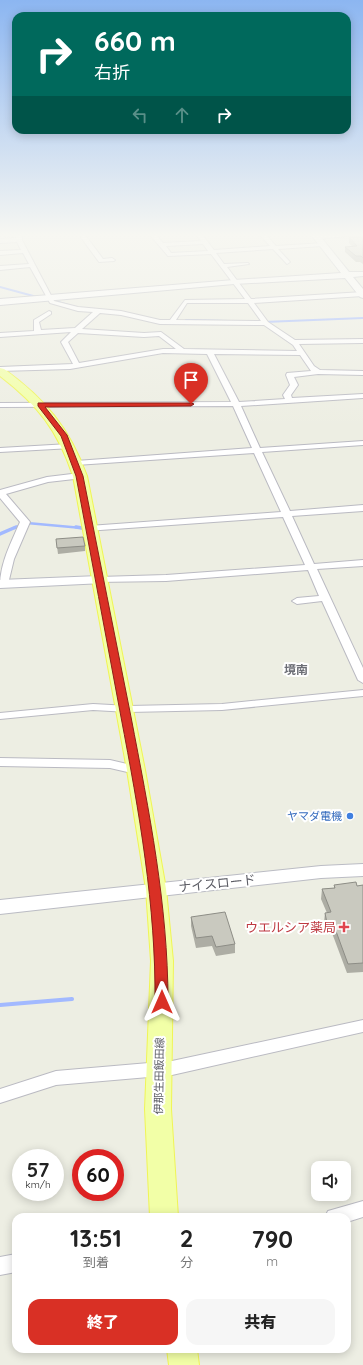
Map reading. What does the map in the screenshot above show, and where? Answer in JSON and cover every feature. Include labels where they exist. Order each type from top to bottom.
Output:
[{"type":"main road","name":"伊那生田飯田線","points":[[0,370],[40,405],[55,422],[75,461],[90,529],[136,770],[156,890],[162,961],[158,1070],[159,1148],[164,1213]]},
{"type":"main road","points":[[182,1353],[184,1365]]},
{"type":"street","points":[[0,302],[29,300]]},
{"type":"street","points":[[51,300],[52,302],[78,309],[121,313],[160,322],[265,322]]},
{"type":"street","points":[[173,321],[187,301],[269,300]]},
{"type":"street","points":[[248,301],[265,322],[293,342],[303,352],[311,367],[318,372]]},
{"type":"street","points":[[77,366],[64,342],[98,311]]},
{"type":"street","points":[[38,332],[36,321],[49,313]]},
{"type":"street","points":[[160,322],[161,334]]},
{"type":"street","points":[[0,335],[75,331],[144,335],[161,334],[181,350]]},
{"type":"street","points":[[293,342],[363,341]]},
{"type":"street","points":[[0,370],[77,366],[150,353],[181,350],[209,352],[303,352]]},
{"type":"street","points":[[209,352],[236,404],[363,680]]},
{"type":"street","points":[[290,401],[287,395],[294,384],[290,376],[318,372],[363,373]]},
{"type":"street","points":[[0,405],[236,404],[363,396]]},
{"type":"street","points":[[0,450],[75,461],[363,443]]},
{"type":"street","points":[[75,461],[47,480],[0,493],[25,523],[16,539],[2,584],[166,578],[363,563]]},
{"type":"street","points":[[90,529],[288,515],[363,508]]},
{"type":"street","points":[[297,601],[325,598]]},
{"type":"street","points":[[0,716],[93,707],[222,707],[363,693]]},
{"type":"street","points":[[0,762],[110,764],[136,770]]},
{"type":"street","name":"ナイスロード","points":[[0,907],[321,872],[363,870]]},
{"type":"street","points":[[0,1096],[56,1078],[158,1070],[363,1026]]},
{"type":"street","points":[[348,1213],[363,1209]]},
{"type":"street","points":[[0,1266],[12,1264]]},
{"type":"building","points":[[83,537],[85,546],[57,548],[56,539]]},
{"type":"building","name":"ウエルシア薬局","points":[[356,882],[357,886],[363,885],[363,963],[348,964],[333,923],[327,923],[325,913],[331,912],[322,889],[335,888],[334,885]]},
{"type":"building","points":[[225,912],[235,944],[216,947],[212,936],[196,938],[191,917]]},
{"type":"waterway","points":[[55,301],[75,307]]},
{"type":"waterway","points":[[264,322],[363,318]]},
{"type":"waterway","points":[[186,320],[228,321]]},
{"type":"waterway","points":[[14,528],[27,523],[82,528],[76,527]]},
{"type":"waterway","points":[[0,534],[16,527]]},
{"type":"waterway","points":[[0,1005],[72,999]]},
{"type":"place","name":"ヤマダ電機","points":[[350,816]]},
{"type":"place","name":"ウエルシア薬局","points":[[344,927]]},
{"type":"district","name":"境南","points":[[296,669]]},
{"type":"route","points":[[162,1002],[162,961],[156,890],[136,770],[80,476],[64,435],[40,405],[191,404]]}]
